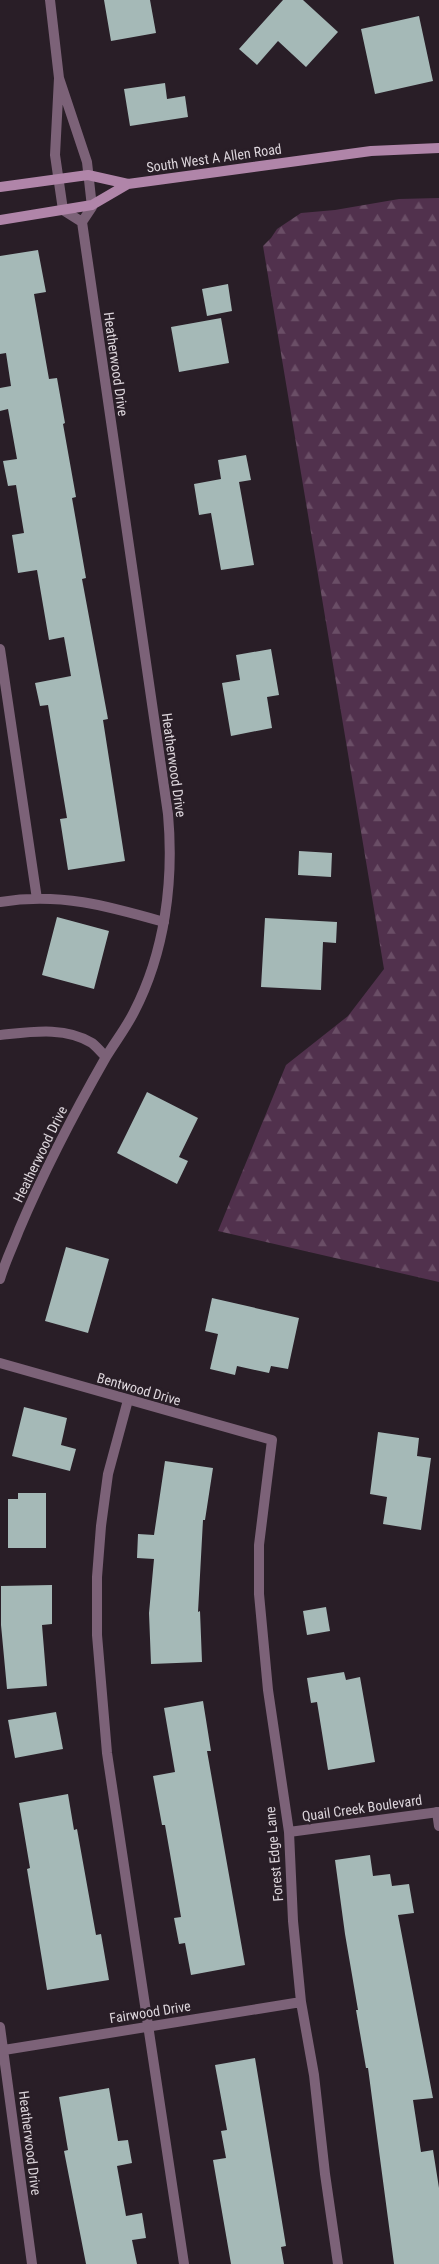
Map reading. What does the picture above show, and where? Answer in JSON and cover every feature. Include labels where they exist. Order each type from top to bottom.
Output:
[{"type":"street","points":[[50,0],[59,78],[55,155],[63,210],[82,222],[92,204],[85,152],[59,78]]},
{"type":"street","name":"South West A Allen Road","points":[[0,220],[92,204],[128,184],[370,151],[439,148]]},
{"type":"street","points":[[0,187],[88,175],[128,184]]},
{"type":"street","name":"Heatherwood Drive","points":[[0,1279],[32,1200],[106,1057],[134,1012],[157,953],[164,922],[169,876],[168,814],[82,222]]},
{"type":"street","points":[[0,649],[37,899]]},
{"type":"street","points":[[0,902],[51,898],[98,904],[164,922]]},
{"type":"street","points":[[0,1035],[43,1030],[71,1034],[92,1043],[106,1057]]},
{"type":"street","name":"Bentwood Drive","points":[[0,1363],[272,1440]]},
{"type":"street","points":[[128,1400],[108,1474],[101,1526],[96,1577],[97,1635],[107,1753],[184,2264]]},
{"type":"street","name":"Forest Edge Lane","points":[[272,1440],[259,1545],[259,1594],[268,1690],[289,1832],[293,1921],[301,2002],[314,2075],[325,2174],[338,2264]]},
{"type":"street","points":[[438,1812],[439,1826]]},
{"type":"street","name":"Quail Creek Boulevard","points":[[289,1832],[438,1812]]},
{"type":"street","name":"Fairwood Drive","points":[[4,2050],[301,2002]]},
{"type":"street","name":"Heatherwood Drive","points":[[0,2027],[32,2264]]},
{"type":"green space","points":[[439,198],[439,1282],[218,1231],[286,1065],[348,1016],[384,969],[263,246],[277,229],[301,213],[335,210],[399,199]]},
{"type":"building","points":[[104,0],[150,0],[156,33],[111,41]]},
{"type":"building","points":[[283,0],[303,0],[338,32],[306,67],[278,41],[257,65],[239,49]]},
{"type":"building","points":[[419,16],[433,81],[375,94],[361,29]]},
{"type":"building","points":[[165,83],[167,99],[185,96],[188,117],[130,126],[124,89]]},
{"type":"building","points":[[38,250],[46,292],[34,294],[49,379],[57,378],[65,423],[63,424],[76,497],[72,498],[86,578],[82,579],[108,719],[103,720],[125,861],[68,870],[60,819],[67,818],[48,705],[40,706],[35,683],[71,676],[64,637],[49,640],[37,570],[18,573],[12,535],[24,533],[16,485],[8,486],[3,461],[17,459],[8,409],[0,411],[0,388],[11,386],[6,353],[0,354],[0,256]]},
{"type":"building","points":[[228,284],[232,311],[207,316],[202,289]]},
{"type":"building","points":[[221,318],[229,363],[179,372],[171,327]]},
{"type":"building","points":[[246,455],[251,480],[239,482],[254,565],[221,570],[211,513],[199,515],[194,484],[221,479],[218,460]]},
{"type":"building","points":[[271,649],[279,695],[267,697],[272,728],[231,736],[222,683],[240,680],[236,655]]},
{"type":"building","points":[[299,851],[332,853],[331,877],[298,875]]},
{"type":"building","points":[[57,917],[109,931],[94,989],[42,975]]},
{"type":"building","points":[[265,918],[337,922],[336,943],[323,942],[321,990],[261,987]]},
{"type":"building","points":[[147,1092],[198,1118],[179,1157],[188,1161],[177,1184],[117,1153]]},
{"type":"building","points":[[66,1247],[109,1259],[88,1333],[45,1321]]},
{"type":"building","points":[[212,1298],[299,1318],[288,1369],[271,1366],[269,1373],[237,1366],[235,1375],[210,1369],[218,1334],[205,1331]]},
{"type":"building","points":[[24,1407],[67,1418],[61,1445],[76,1449],[70,1471],[12,1456]]},
{"type":"building","points":[[378,1432],[419,1438],[417,1456],[431,1458],[421,1530],[383,1524],[387,1497],[370,1494]]},
{"type":"building","points":[[165,1461],[213,1468],[205,1520],[203,1520],[198,1612],[200,1611],[202,1662],[151,1664],[149,1613],[154,1559],[137,1558],[138,1534],[154,1535]]},
{"type":"building","points":[[18,1493],[46,1493],[46,1548],[8,1548],[8,1499],[18,1499]]},
{"type":"building","points":[[52,1585],[52,1624],[42,1625],[47,1686],[7,1689],[1,1625],[1,1586]]},
{"type":"building","points":[[326,1607],[330,1631],[307,1635],[303,1611]]},
{"type":"building","points":[[344,1672],[346,1680],[360,1677],[375,1762],[328,1770],[317,1702],[311,1703],[307,1678]]},
{"type":"building","points":[[203,1701],[211,1751],[207,1751],[245,1965],[191,1975],[185,1943],[179,1944],[174,1918],[181,1917],[165,1825],[162,1825],[153,1776],[175,1772],[164,1708]]},
{"type":"building","points":[[56,1712],[63,1749],[15,1758],[8,1720]]},
{"type":"building","points":[[68,1794],[74,1830],[77,1829],[96,1935],[101,1934],[109,1980],[47,1990],[27,1869],[30,1868],[19,1803]]},
{"type":"building","points":[[370,1855],[373,1876],[390,1874],[392,1886],[409,1884],[414,1913],[398,1915],[433,2098],[413,2100],[421,2152],[433,2150],[439,2188],[439,2264],[394,2264],[368,2068],[366,2068],[356,2010],[358,2010],[335,1860]]},
{"type":"building","points":[[255,2058],[286,2246],[281,2247],[284,2264],[231,2264],[213,2160],[226,2158],[221,2131],[227,2130],[215,2065]]},
{"type":"building","points":[[109,2088],[118,2141],[128,2140],[132,2163],[117,2166],[126,2216],[142,2213],[146,2238],[132,2240],[137,2264],[86,2264],[64,2151],[68,2150],[59,2097]]}]
